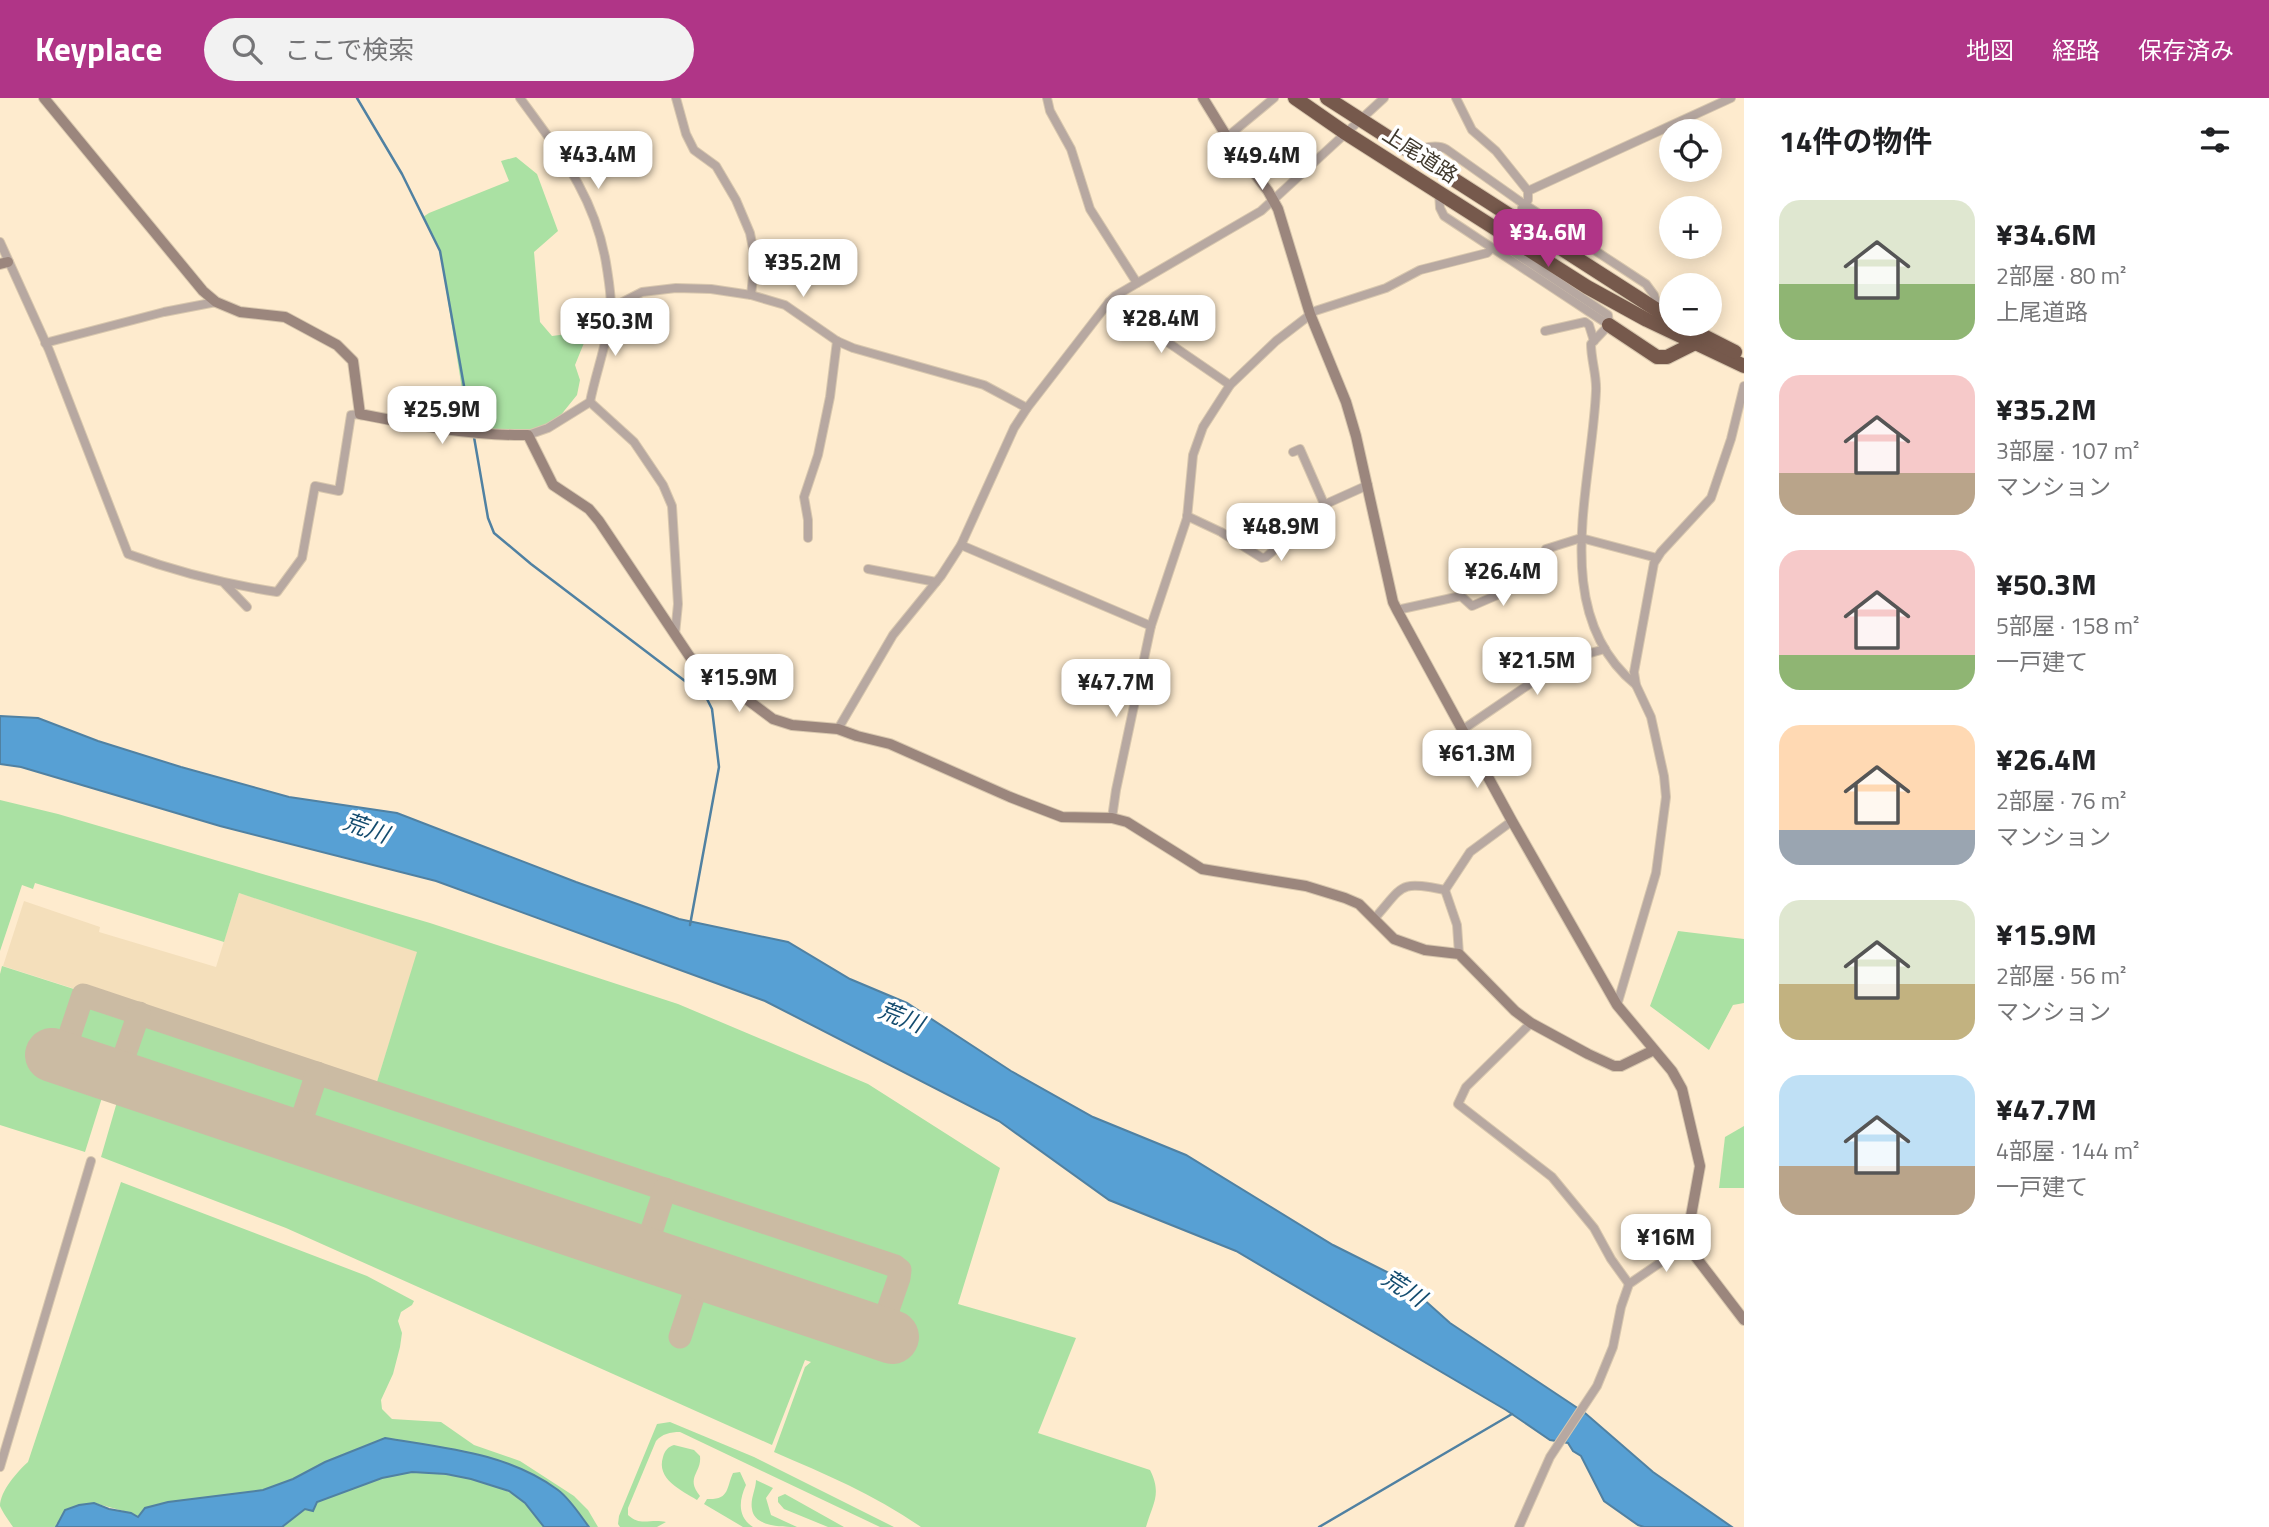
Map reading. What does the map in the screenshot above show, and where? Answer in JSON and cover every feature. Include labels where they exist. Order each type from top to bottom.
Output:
[{"type":"highway","name":"上尾道路","points":[[1295,98],[1587,287],[1647,320],[1744,366]]},
{"type":"highway","name":"上尾道路","points":[[1327,98],[1659,312]]},
{"type":"highway","points":[[1609,326],[1657,357],[1667,357],[1695,343]]},
{"type":"highway","points":[[1704,336],[1744,356]]},
{"type":"street","points":[[44,98],[203,291],[216,302],[240,312],[285,317],[337,345],[353,361],[360,414]]},
{"type":"street","points":[[0,242],[4,263],[45,343],[128,554],[175,571],[225,584],[277,593],[302,558],[315,486],[339,491],[351,415],[360,414],[446,431],[492,436],[528,435],[548,428],[590,402],[611,308],[600,233],[583,191],[567,163],[520,98]]},
{"type":"street","points":[[676,98],[686,134],[694,150],[716,166],[736,200],[750,233],[755,258],[751,295]]},
{"type":"street","points":[[1047,98],[1071,149],[1090,209],[1137,283]]},
{"type":"street","points":[[1203,98],[1227,137],[1275,200],[1310,314],[1346,402],[1368,485],[1393,602],[1512,821],[1617,1004],[1672,1071],[1682,1089],[1700,1166],[1689,1227],[1689,1243],[1695,1256],[1744,1321]]},
{"type":"street","points":[[1227,137],[1274,98]]},
{"type":"street","points":[[838,729],[893,635],[936,582],[961,545],[999,458],[1027,408],[1109,302],[1261,211],[1384,98]]},
{"type":"street","points":[[1456,98],[1472,131],[1496,151],[1528,191],[1523,213],[1581,253],[1580,256]]},
{"type":"street","points":[[1528,191],[1731,98]]},
{"type":"street","points":[[1413,154],[1418,150],[1443,147],[1646,284],[1659,305]]},
{"type":"street","points":[[1440,193],[1440,208],[1444,216],[1609,326]]},
{"type":"street","points":[[1112,818],[1150,626],[1187,516],[1193,455],[1211,413],[1230,385],[1276,341],[1310,314],[1386,288],[1419,270],[1486,253],[1492,248],[1512,251],[1562,281],[1608,315],[1609,326]]},
{"type":"street","points":[[611,308],[642,292],[676,288],[711,289],[751,295],[785,305],[837,341],[853,348],[984,385],[1027,408]]},
{"type":"street","points":[[45,343],[164,312],[216,302]]},
{"type":"street","points":[[1109,302],[1230,385]]},
{"type":"street","points":[[1545,331],[1585,322],[1589,325],[1594,341]]},
{"type":"street","points":[[1609,326],[1591,344],[1597,387],[1581,538],[1585,591],[1591,617],[1605,649],[1636,685]]},
{"type":"street","points":[[808,538],[804,497],[818,455],[830,397],[837,341]]},
{"type":"street","points":[[1617,1004],[1657,873],[1666,797],[1651,717],[1636,685],[1634,672],[1654,563],[1711,498],[1742,409],[1744,386]]},
{"type":"street","points":[[590,402],[634,442],[663,485],[672,506],[678,604],[675,634]]},
{"type":"street","points":[[528,435],[553,485],[589,509],[635,572],[690,657],[773,719],[792,725],[838,729],[890,744],[1062,817],[1112,818],[1127,822],[1202,869],[1306,886],[1359,904],[1394,939],[1425,950],[1459,954],[1515,1011],[1531,1023],[1614,1066],[1621,1066],[1654,1050]]},
{"type":"street","points":[[1293,452],[1300,449],[1325,506]]},
{"type":"street","points":[[1187,516],[1221,532],[1262,558],[1325,506],[1368,485]]},
{"type":"street","points":[[1397,610],[1461,596],[1472,606],[1548,573],[1546,549],[1581,538],[1657,558]]},
{"type":"street","points":[[961,545],[1150,626]]},
{"type":"street","points":[[868,569],[936,582]]},
{"type":"street","points":[[225,584],[247,607]]},
{"type":"street","points":[[1462,730],[1559,664],[1605,649]]},
{"type":"street","points":[[1445,890],[1470,852],[1512,821]]},
{"type":"street","points":[[1374,919],[1402,887],[1409,884],[1445,890]]},
{"type":"street","points":[[1445,890],[1457,925],[1459,954]]},
{"type":"street","points":[[1531,1023],[1466,1087],[1458,1104],[1552,1177],[1594,1228],[1629,1284]]},
{"type":"street","points":[[0,1467],[91,1161]]},
{"type":"street","points":[[1519,1527],[1550,1457],[1597,1386],[1613,1347],[1629,1284],[1689,1243]]},
{"type":"shaded area","points":[[239,893],[418,952],[376,1085],[3,966],[24,901],[100,927],[99,932],[216,967]]},
{"type":"green space","points":[[516,157],[537,174],[558,231],[534,252],[540,322],[552,336],[575,333],[586,338],[575,365],[580,380],[577,395],[552,426],[528,435],[469,433],[440,251],[423,217],[509,181],[501,161]]},
{"type":"green space","points":[[0,800],[58,814],[430,923],[678,1004],[868,1084],[1000,1168],[958,1304],[1076,1338],[1038,1433],[1150,1470],[1156,1492],[1146,1527],[921,1527],[868,1495],[774,1452],[805,1367],[811,1362],[805,1360],[772,1445],[286,1228],[101,1157],[119,1095],[890,1351],[901,1326],[891,1322],[909,1265],[376,1085],[417,952],[239,893],[224,942],[35,883],[33,889],[22,885],[0,951]]},
{"type":"green space","points":[[1678,931],[1744,939],[1744,1003],[1733,1005],[1709,1050],[1650,1006]]},
{"type":"green space","points":[[2,966],[80,991],[61,1042],[52,1040],[44,1071],[105,1088],[85,1152],[0,1125]]},
{"type":"green space","points":[[86,1003],[128,1015],[114,1058],[73,1046]]},
{"type":"green space","points":[[143,1022],[308,1079],[292,1120],[129,1063]]},
{"type":"green space","points":[[322,1084],[656,1193],[641,1237],[308,1127]]},
{"type":"green space","points":[[1744,1126],[1744,1188],[1719,1188],[1725,1137]]},
{"type":"green space","points":[[121,1182],[367,1276],[414,1301],[401,1312],[398,1321],[402,1333],[400,1347],[393,1374],[381,1400],[382,1409],[392,1419],[441,1422],[474,1445],[520,1461],[574,1496],[588,1510],[598,1527],[589,1527],[574,1508],[385,1438],[263,1490],[168,1502],[138,1517],[94,1503],[56,1524],[56,1527],[13,1527],[0,1506],[1,1500],[10,1482],[28,1462]]},
{"type":"green space","points":[[669,1198],[892,1273],[877,1317],[655,1242]]},
{"type":"green space","points":[[670,1422],[754,1457],[894,1527],[880,1527],[680,1432],[673,1432],[656,1441],[628,1508],[628,1515],[637,1521],[666,1522],[657,1527],[620,1527],[619,1516],[657,1424]]},
{"type":"green space","points":[[674,1445],[694,1450],[700,1456],[694,1479],[700,1496],[697,1500],[677,1488],[663,1472],[664,1455],[667,1449]]},
{"type":"green space","points":[[412,1472],[468,1478],[503,1489],[533,1511],[544,1527],[282,1527],[305,1509],[313,1511],[317,1502],[382,1478]]},
{"type":"green space","points":[[740,1472],[746,1485],[741,1502],[742,1513],[753,1527],[743,1527],[704,1504],[707,1499],[723,1495],[733,1473]]},
{"type":"green space","points":[[756,1480],[773,1488],[766,1498],[771,1515],[797,1527],[770,1525],[754,1515],[752,1502]]},
{"type":"green space","points":[[785,1494],[844,1527],[828,1527],[784,1509],[778,1502],[778,1497]]},
{"type":"water","name":"荒川","points":[[0,716],[38,718],[98,741],[289,797],[397,813],[679,919],[788,942],[850,979],[907,1003],[1011,1071],[1093,1117],[1186,1155],[1333,1245],[1401,1279],[1450,1323],[1585,1413],[1653,1472],[1732,1527],[1638,1525],[1604,1501],[1581,1456],[1573,1451],[1568,1443],[1550,1440],[1506,1410],[1236,1251],[1109,1200],[999,1121],[765,1001],[436,881],[220,826],[21,767],[0,764]]},
{"type":"water","points":[[385,1438],[453,1449],[518,1468],[558,1490],[575,1507],[589,1527],[544,1527],[525,1503],[509,1491],[446,1474],[412,1472],[382,1478],[317,1502],[313,1511],[305,1509],[282,1527],[56,1527],[65,1510],[79,1505],[94,1503],[138,1517],[145,1508],[168,1502],[263,1490]]},
{"type":"waterway","points":[[357,98],[402,174],[440,251],[472,431]]},
{"type":"waterway","points":[[474,437],[488,518],[494,533],[706,697],[712,709],[719,767],[690,925]]},
{"type":"waterway","points":[[1319,1527],[1512,1414]]},
{"type":"taxiway","points":[[62,1058],[83,995],[895,1266],[900,1270],[899,1278],[880,1333]]},
{"type":"taxiway","points":[[117,1077],[139,1013]]},
{"type":"taxiway","points":[[296,1137],[317,1073]]},
{"type":"taxiway","points":[[644,1254],[665,1189]]},
{"type":"taxiway","points":[[680,1337],[701,1273]]},
{"type":"runway","points":[[52,1055],[892,1337]]}]
